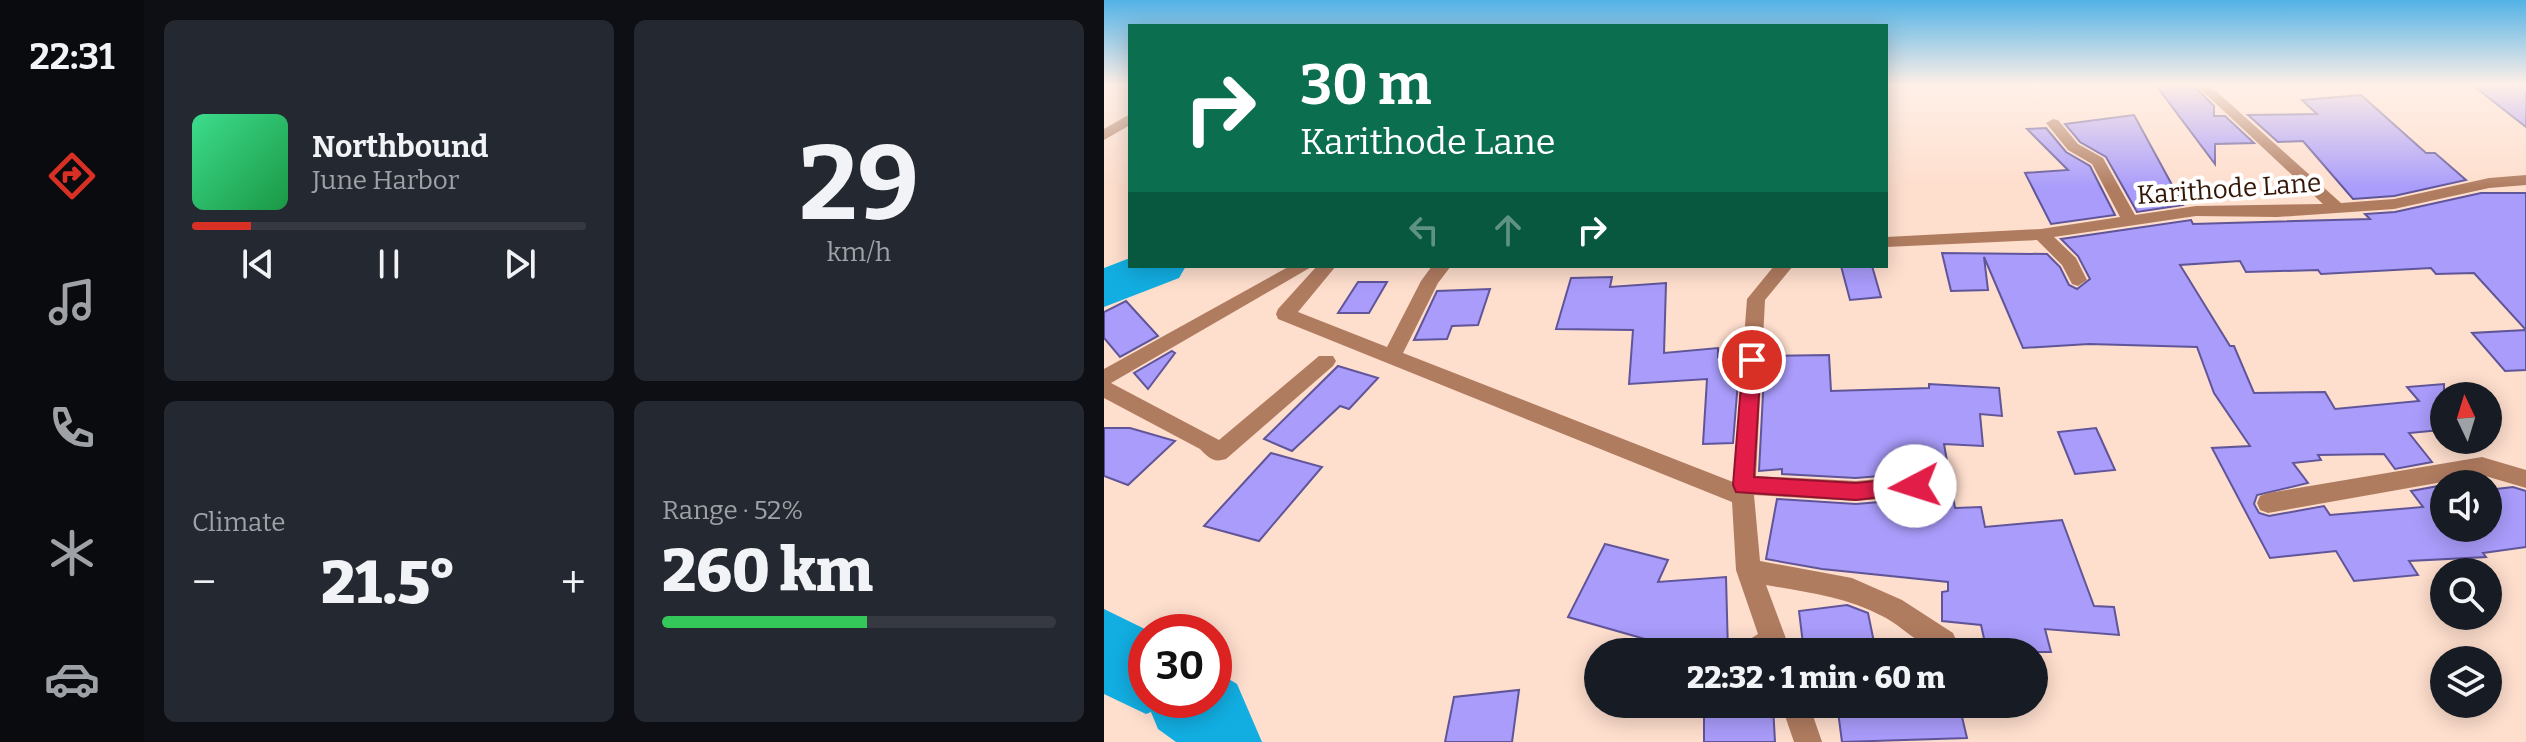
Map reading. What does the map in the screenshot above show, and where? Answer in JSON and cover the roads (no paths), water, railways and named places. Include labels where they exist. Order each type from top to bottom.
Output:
[{"type":"street","points":[[1104,136],[1128,119]]},
{"type":"street","points":[[2238,119],[2337,208]]},
{"type":"street","points":[[2053,123],[2073,147],[2098,161],[2130,221]]},
{"type":"street","name":"Karithode Lane","points":[[1888,242],[2041,234],[2196,211],[2277,212],[2394,204],[2489,183],[2526,180]]},
{"type":"street","points":[[2041,234],[2070,262],[2078,280]]},
{"type":"street","points":[[1104,378],[1300,268]]},
{"type":"street","points":[[1325,268],[1285,314],[1526,410],[1743,491],[1856,491],[1915,486]]},
{"type":"street","points":[[1392,355],[1430,281],[1440,268]]},
{"type":"street","points":[[1765,638],[1748,570],[1743,491],[1756,299],[1782,268]]},
{"type":"street","points":[[1104,389],[1208,443],[1218,453],[1326,361]]},
{"type":"street","points":[[2268,503],[2482,466],[2526,479]]},
{"type":"street","points":[[1748,570],[1852,590],[1893,608],[1938,638]]},
{"type":"street","points":[[1800,718],[1808,742]]},
{"type":"waterway","points":[[1104,289],[1155,268]]},
{"type":"waterway","points":[[1104,648],[1128,663]]},
{"type":"waterway","points":[[1210,718],[1219,742]]}]
